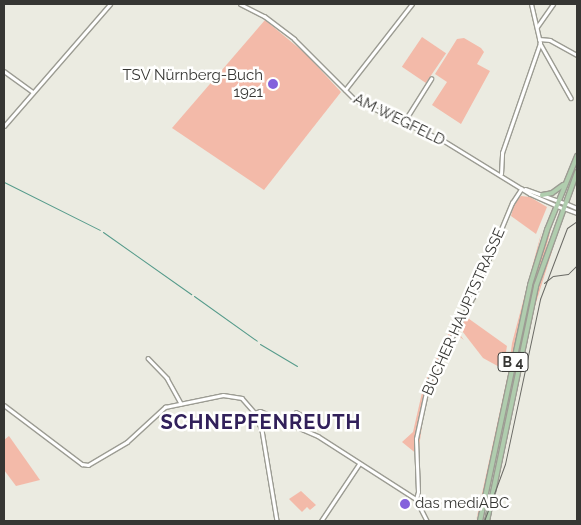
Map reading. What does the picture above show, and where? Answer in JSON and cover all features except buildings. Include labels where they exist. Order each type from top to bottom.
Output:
[{"type":"main road","name":"B 4","points":[[480,521],[525,307],[557,203],[577,156]]},
{"type":"main road","name":"B 4","points":[[487,521],[529,315],[563,205],[577,172]]},
{"type":"main road","points":[[542,195],[552,193],[565,184]]},
{"type":"street","points":[[4,126],[110,4]]},
{"type":"street","name":"AM WEGFELD","points":[[240,4],[262,14],[294,39],[344,91],[359,102],[404,122],[501,174],[522,188],[557,203]]},
{"type":"street","points":[[344,91],[412,4]]},
{"type":"street","points":[[531,4],[539,41],[571,98]]},
{"type":"street","points":[[537,27],[553,4]]},
{"type":"street","points":[[539,41],[550,40],[577,55]]},
{"type":"street","points":[[501,174],[502,153],[539,41]]},
{"type":"street","points":[[4,71],[33,92]]},
{"type":"street","points":[[404,122],[431,79]]},
{"type":"street","name":"AM WEGFELD","points":[[522,188],[557,203]]},
{"type":"street","name":"BUCHER HAUPTSTRASSE","points":[[416,499],[418,492],[416,439],[428,383],[473,297],[512,203],[522,188]]},
{"type":"street","points":[[557,203],[577,208]]},
{"type":"street","points":[[563,205],[577,213]]},
{"type":"street","points":[[148,358],[167,378],[181,403]]},
{"type":"street","points":[[4,405],[82,464],[91,464],[114,451],[165,407],[223,396],[242,398],[255,412],[263,434],[277,521]]},
{"type":"street","points":[[255,412],[260,411],[303,428],[416,499],[427,521]]},
{"type":"street","points":[[296,412],[313,422]]},
{"type":"street","points":[[303,428],[308,419]]},
{"type":"street","points":[[321,521],[359,464]]},
{"type":"shaded area","points":[[265,20],[306,54],[341,92],[264,190],[172,128]]},
{"type":"shaded area","points":[[422,37],[446,53],[426,83],[402,67]]},
{"type":"shaded area","points":[[464,38],[481,48],[484,52],[477,64],[490,71],[461,124],[432,105],[447,82],[435,74],[457,39]]},
{"type":"shaded area","points":[[521,196],[530,197],[547,207],[536,234],[511,216],[514,204]]},
{"type":"shaded area","points":[[555,213],[515,371],[512,371],[532,284]]},
{"type":"shaded area","points":[[563,216],[535,306],[488,521],[537,291]]},
{"type":"shaded area","points":[[542,230],[483,499],[476,521],[508,374],[512,343]]},
{"type":"shaded area","points":[[465,316],[507,346],[503,369],[483,358],[459,327]]},
{"type":"shaded area","points":[[451,329],[457,331],[464,340],[456,334],[431,386],[424,411],[418,455],[402,442],[413,432],[424,384]]},
{"type":"shaded area","points":[[9,436],[40,480],[16,486],[4,470],[4,440]]},
{"type":"shaded area","points":[[301,491],[316,505],[310,510],[307,507],[302,512],[289,499]]},
{"type":"waterway","points":[[4,182],[100,230]]},
{"type":"waterway","points":[[103,232],[191,294]]},
{"type":"waterway","points":[[194,296],[257,341]]},
{"type":"waterway","points":[[260,344],[297,366]]},
{"type":"tram line","points":[[484,521],[505,464],[540,299],[567,228],[577,221]]},
{"type":"tram line","points":[[544,283],[553,276],[568,274],[577,265]]},
{"type":"place","name":"TSV Nürnberg-Buch 1921","points":[[273,84]]},
{"type":"place","name":"das mediABC","points":[[405,504]]},
{"type":"district","name":"SCHNEPFENREUTH","points":[[261,422]]}]
